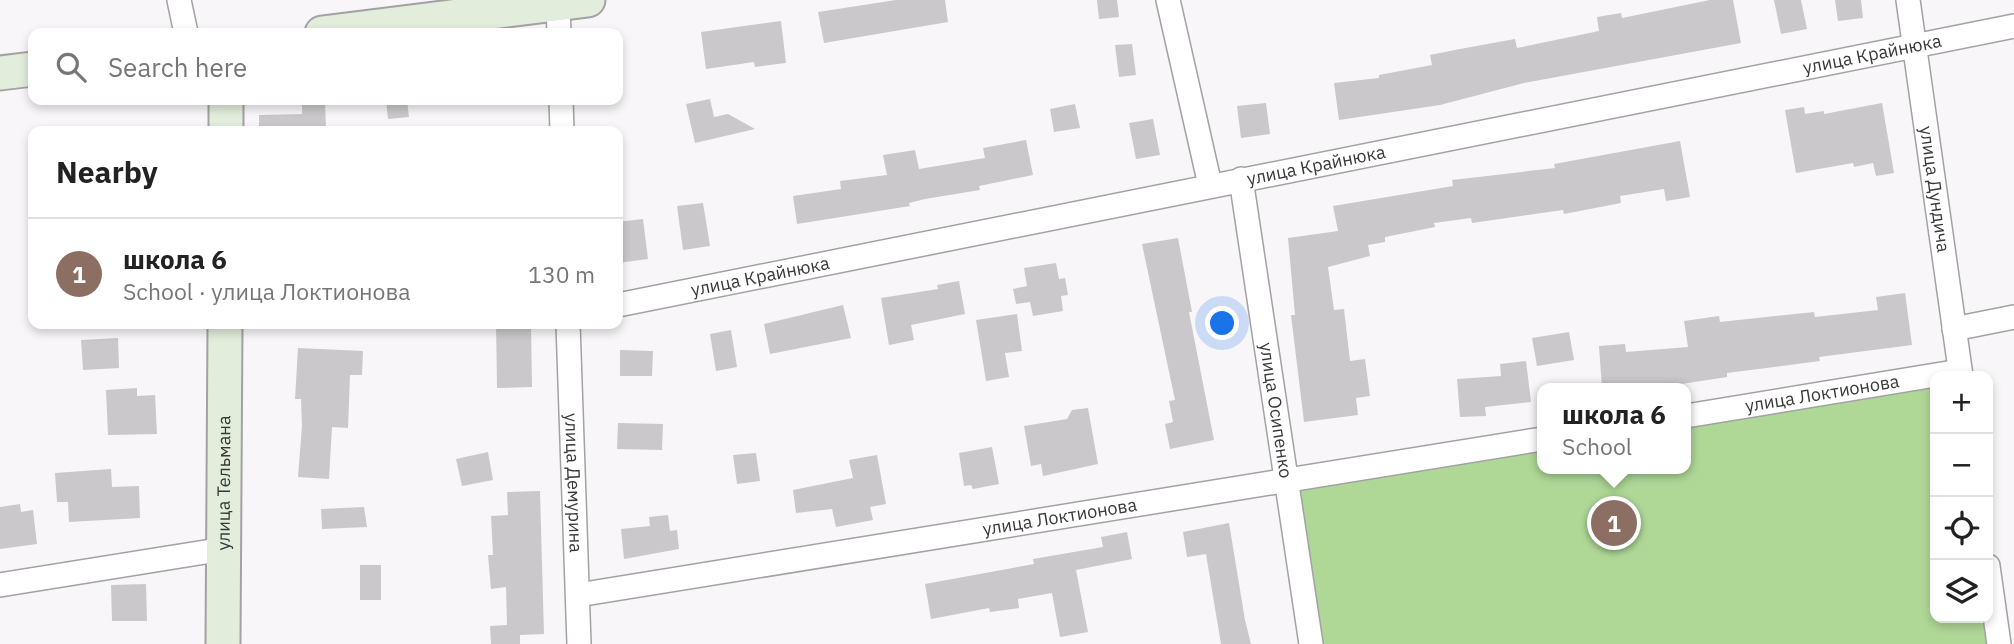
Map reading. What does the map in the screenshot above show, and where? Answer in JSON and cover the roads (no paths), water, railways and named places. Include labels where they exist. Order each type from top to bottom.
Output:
[{"type":"main road","points":[[384,28],[568,13]]},
{"type":"main road","points":[[0,74],[28,70]]},
{"type":"main road","points":[[226,105],[226,126]]},
{"type":"main road","name":"улица Тельмана","points":[[223,644],[225,329]]},
{"type":"street","points":[[179,0],[185,28]]},
{"type":"street","points":[[1168,0],[1210,185]]},
{"type":"street","name":"улица Дундича","points":[[1908,0],[1961,371]]},
{"type":"street","name":"улица Крайнюка","points":[[623,304],[2014,26]]},
{"type":"street","points":[[561,105],[562,126]]},
{"type":"street","name":"улица Осипенко","points":[[1241,179],[1311,644]]},
{"type":"street","points":[[1954,329],[2014,317]]},
{"type":"street","name":"улица Демурина","points":[[568,329],[579,644]]},
{"type":"street","name":"улица Локтионова","points":[[1691,415],[1930,379]]},
{"type":"street","name":"улица Локтионова","points":[[578,595],[1537,440]]},
{"type":"street","points":[[0,585],[223,549]]},
{"type":"street","points":[[1993,581],[2004,615],[1999,644]]},
{"type":"place","name":"школа 6","points":[[1614,523]]}]
